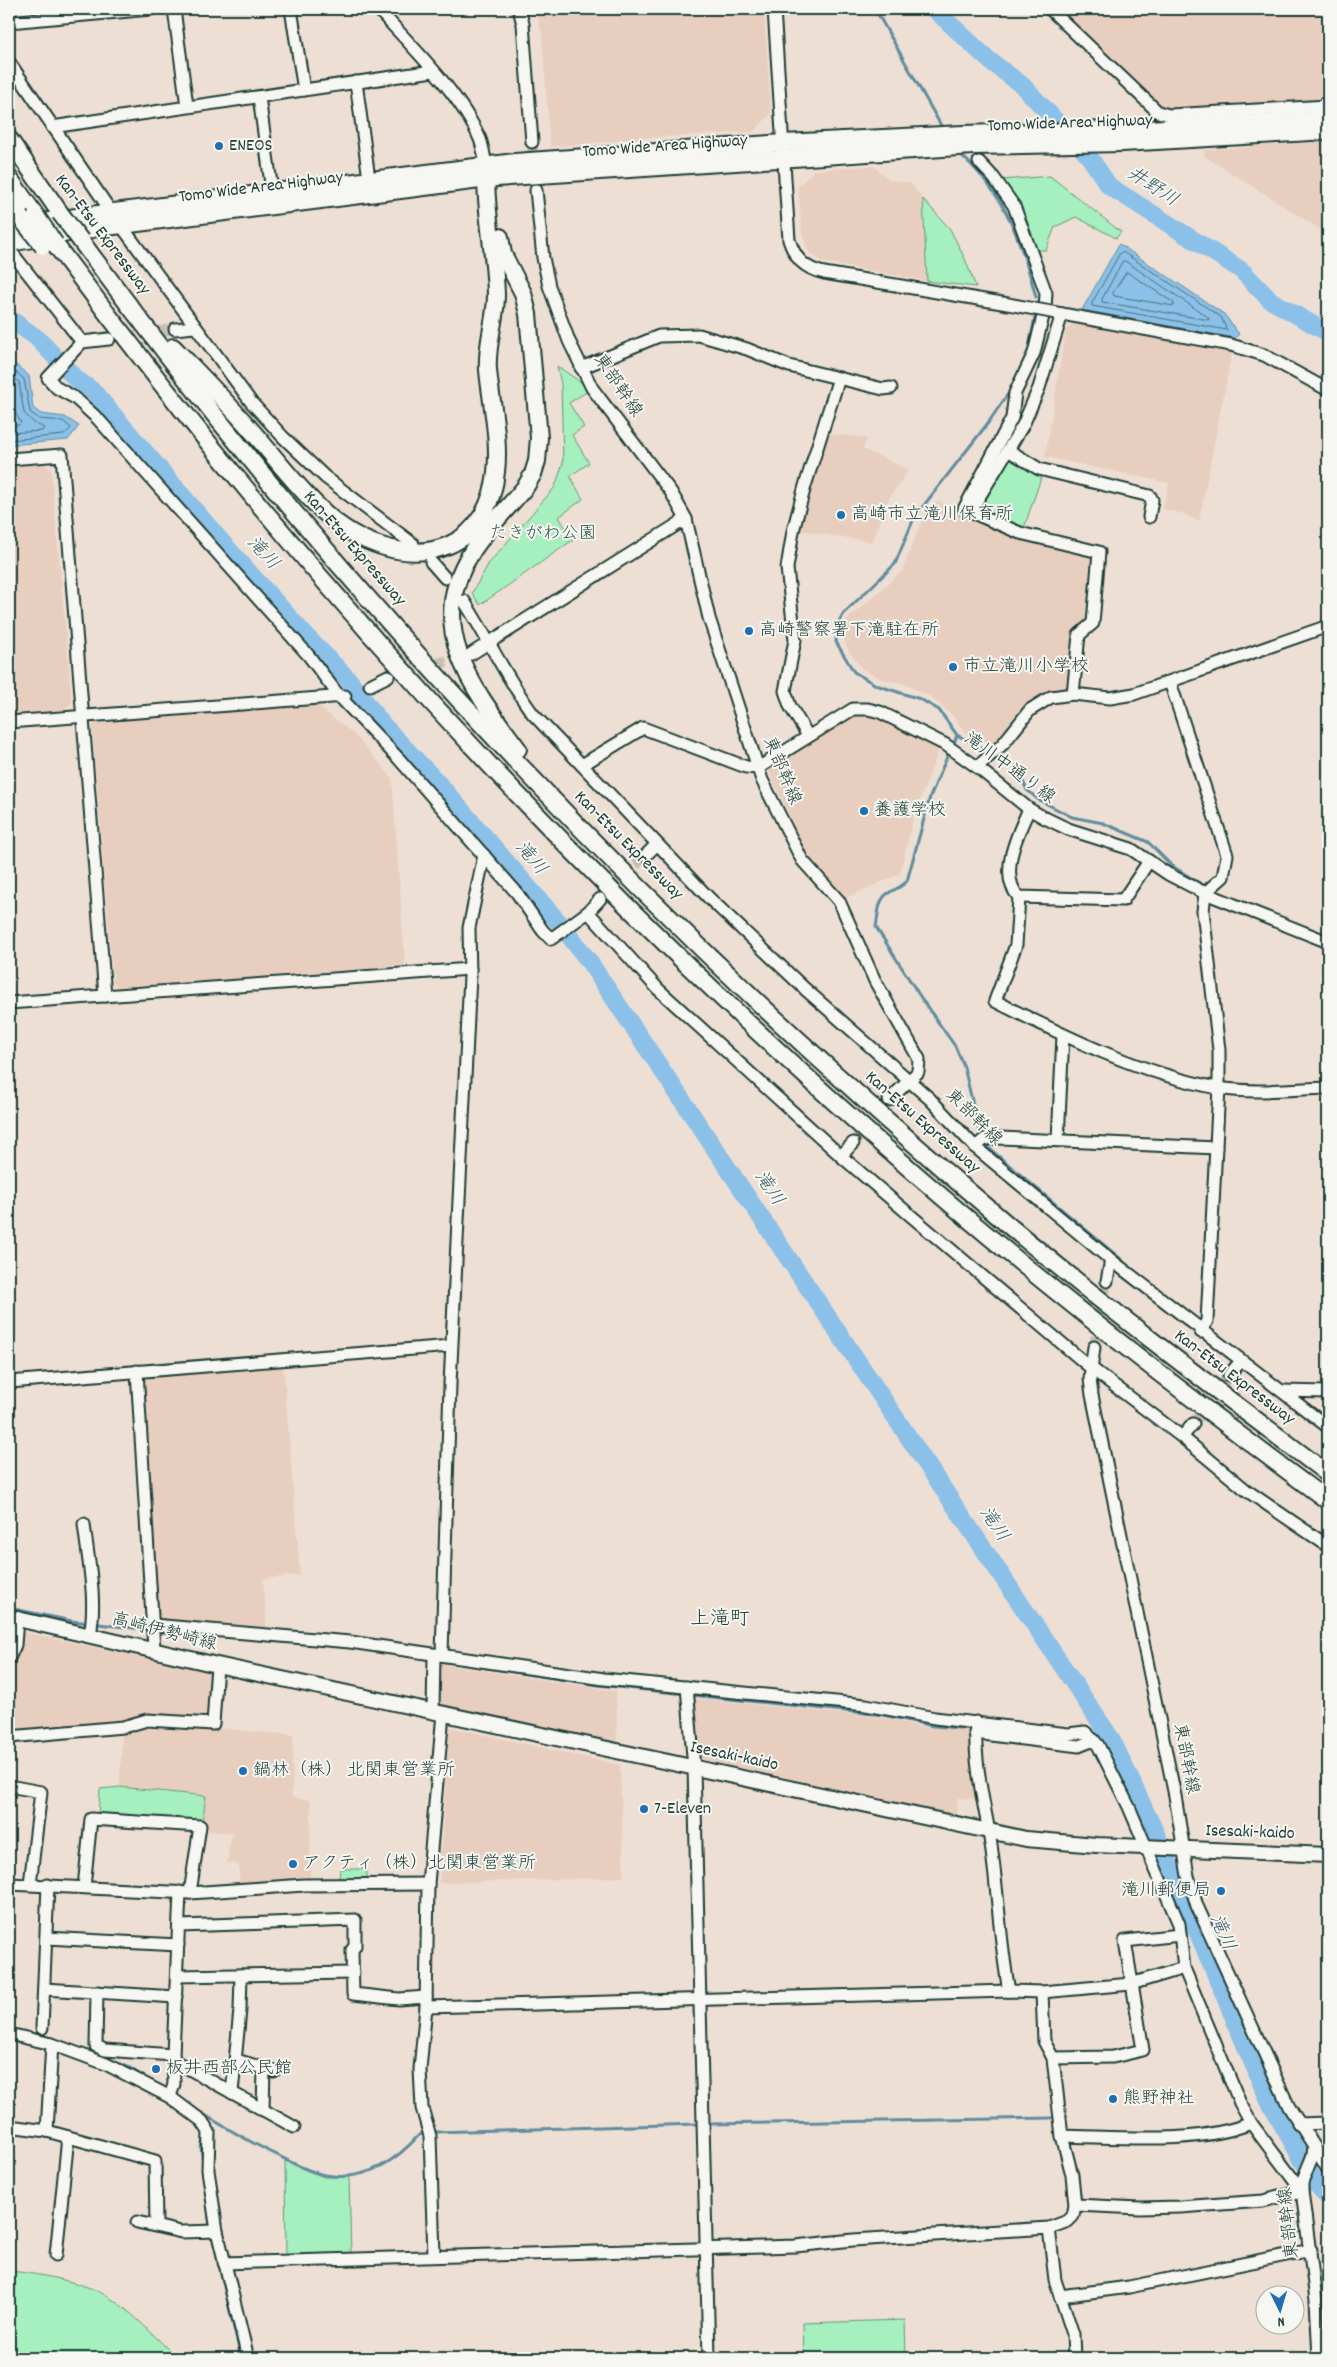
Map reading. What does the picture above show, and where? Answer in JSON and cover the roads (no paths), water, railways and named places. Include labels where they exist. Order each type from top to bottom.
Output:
[{"type":"highway","name":"Tomo Wide Area Highway","points":[[22,220],[112,213],[369,179],[489,174],[783,151],[968,140],[1016,133],[1146,129],[1328,119]]},
{"type":"highway","name":"Tomo Wide Area Highway","points":[[968,140],[1028,145],[1159,141],[1328,131]]},
{"type":"highway","name":"Kan-Etsu Expressway","points":[[9,139],[60,213],[192,386],[345,570],[439,677],[568,814],[749,994],[922,1150],[1100,1299],[1328,1474]]},
{"type":"highway","name":"Tomo Wide Area Highway","points":[[9,243],[489,174]]},
{"type":"highway","points":[[107,276],[242,419],[324,512],[346,529],[382,546],[410,552],[437,549],[464,536],[475,526],[491,498],[496,470],[488,358],[495,316],[496,276],[489,174]]},
{"type":"highway","points":[[489,174],[503,254],[522,293],[528,314],[538,424],[538,450],[533,474],[526,486],[474,549],[463,567],[456,582],[452,600],[452,629],[457,652],[480,698],[568,814]]},
{"type":"highway","points":[[9,178],[22,220]]},
{"type":"highway","points":[[9,203],[22,220],[49,245],[86,285],[171,394],[328,585],[500,774],[630,908],[735,1011],[831,1100],[982,1231],[1201,1406],[1328,1501]]},
{"type":"main road","name":"高崎伊勢崎線","points":[[13,1618],[310,1684]]},
{"type":"main road","name":"Isesaki-kaido","points":[[310,1684],[989,1832],[1062,1843],[1328,1855]]},
{"type":"street","points":[[9,22],[74,12],[151,9]]},
{"type":"street","points":[[174,9],[187,106]]},
{"type":"street","points":[[291,9],[304,90]]},
{"type":"street","points":[[378,9],[433,71],[474,128],[481,140],[489,174]]},
{"type":"street","points":[[519,9],[523,24],[532,142]]},
{"type":"street","points":[[774,9],[789,240],[799,261],[809,269],[1053,311],[1231,345],[1264,355],[1328,390]]},
{"type":"street","points":[[1050,9],[1158,112],[1169,115],[1328,106]]},
{"type":"street","points":[[9,62],[112,213],[251,402],[283,437],[325,477],[413,544]]},
{"type":"street","points":[[52,127],[433,71]]},
{"type":"street","points":[[356,82],[369,179]]},
{"type":"street","points":[[259,97],[272,191]]},
{"type":"street","points":[[970,512],[1023,425],[1039,388],[1053,311],[1014,206],[994,178],[979,162]]},
{"type":"street","name":"東部幹線","points":[[536,190],[543,258],[549,286],[565,332],[592,388],[671,492],[686,519],[693,541],[707,613],[758,768],[802,860],[839,901],[874,981],[916,1053],[919,1068],[910,1081],[1111,1260],[1201,1332],[1328,1427]]},
{"type":"street","points":[[9,249],[82,342]]},
{"type":"street","points":[[1024,312],[1053,311]]},
{"type":"street","points":[[1053,311],[1015,394],[1012,418],[964,508],[1020,533],[1099,552],[1093,623],[1079,635],[1073,694]]},
{"type":"street","points":[[175,329],[194,327]]},
{"type":"street","points":[[581,368],[659,336],[699,335],[747,349],[789,366],[883,389],[891,388]]},
{"type":"street","points":[[109,338],[82,342],[48,378],[57,388],[76,398],[98,419],[484,855],[516,893],[543,931],[551,938],[555,936],[588,912],[600,899]]},
{"type":"street","points":[[808,736],[790,706],[785,692],[796,640],[787,568],[793,531],[840,378]]},
{"type":"street","points":[[1008,450],[1039,469],[1150,496],[1152,500],[1149,517]]},
{"type":"street","points":[[9,460],[62,455],[105,996]]},
{"type":"street","points":[[471,654],[686,519]]},
{"type":"street","points":[[430,562],[446,578]]},
{"type":"street","points":[[464,601],[491,643],[522,699],[533,714],[656,845],[805,988],[910,1081],[889,1100]]},
{"type":"street","points":[[977,767],[992,754],[1030,710],[1051,697],[1073,694],[1110,698],[1134,694],[1328,626]]},
{"type":"street","points":[[370,684],[388,676]]},
{"type":"street","points":[[1170,682],[1227,855],[1223,877],[1205,893],[1203,911],[1219,1050],[1219,1088],[1207,1321],[1201,1332]]},
{"type":"street","points":[[9,722],[343,696]]},
{"type":"street","name":"滝川中通り線","points":[[758,768],[853,708],[868,708],[901,722],[952,749],[1029,809],[1068,829],[1131,849],[1168,874],[1205,893],[1328,942]]},
{"type":"street","points":[[582,765],[643,728],[746,767],[758,768]]},
{"type":"street","points":[[1029,809],[1016,836],[1010,861],[1011,880],[1019,897],[1016,945],[995,1001],[1063,1035],[1176,1078],[1219,1088],[1265,1090],[1328,1088]]},
{"type":"street","points":[[646,855],[656,845]]},
{"type":"street","points":[[434,2255],[430,2136],[422,2108],[420,2069],[426,2002],[428,1884],[438,1712],[438,1655],[470,969],[470,928],[484,855]]},
{"type":"street","points":[[1019,897],[1123,900],[1149,862]]},
{"type":"street","points":[[588,912],[658,989],[840,1156],[1092,1368],[1182,1437],[1246,1490],[1328,1546]]},
{"type":"street","points":[[9,1003],[470,969]]},
{"type":"street","points":[[1058,1140],[1063,1035]]},
{"type":"street","points":[[980,1144],[1058,1140],[1216,1148]]},
{"type":"street","points":[[840,1156],[853,1142]]},
{"type":"street","points":[[1107,1281],[1111,1260]]},
{"type":"street","points":[[9,1382],[451,1346]]},
{"type":"street","name":"東部幹線","points":[[1094,1347],[1090,1379],[1092,1395],[1177,1849],[1197,1906],[1298,2124],[1313,2151],[1328,2170]]},
{"type":"street","points":[[1229,1375],[1240,1361]]},
{"type":"street","points":[[137,1371],[154,1649]]},
{"type":"street","points":[[1282,1391],[1328,1392]]},
{"type":"street","points":[[1182,1437],[1193,1424]]},
{"type":"street","points":[[84,1524],[93,1599],[93,1618],[90,1635]]},
{"type":"street","points":[[9,1658],[16,1645],[13,1618]]},
{"type":"street","points":[[153,1625],[350,1642],[604,1679],[866,1705],[975,1727],[1068,1734],[1085,1732],[1094,1740],[1149,1848],[1179,1924],[1184,1968],[1240,2103],[1252,2123],[1302,2191],[1264,2201],[1180,2207],[1140,2208],[1074,2205]]},
{"type":"street","points":[[9,1737],[123,1726],[147,1720],[213,1724],[218,1665]]},
{"type":"street","points":[[687,1687],[694,1768],[709,2358]]},
{"type":"street","points":[[975,1727],[981,1798],[989,1832],[1002,1956],[1010,1991]]},
{"type":"street","points":[[9,1786],[41,1792],[30,1884]]},
{"type":"street","points":[[84,1887],[91,1819],[200,1826],[179,1926],[173,2057],[174,2084],[170,2097]]},
{"type":"street","points":[[9,1884],[185,1892],[304,1885],[428,1884]]},
{"type":"street","points":[[42,2028],[48,1885]]},
{"type":"street","points":[[179,1926],[355,1920],[356,1946],[352,1950],[353,1994],[426,2002],[700,2001],[1010,1991],[1042,1992],[1131,1984],[1184,1968]]},
{"type":"street","points":[[1053,2058],[1113,2057],[1143,2050],[1125,1941],[1180,1935]]},
{"type":"street","points":[[46,1938],[178,1945]]},
{"type":"street","points":[[177,1976],[353,1973]]},
{"type":"street","points":[[232,2093],[236,2060],[240,1975]]},
{"type":"street","points":[[44,1989],[176,1996]]},
{"type":"street","points":[[97,1992],[96,2046],[105,2050],[173,2057],[232,2093],[294,2127]]},
{"type":"street","points":[[224,2263],[434,2255],[795,2246],[853,2240],[1048,2228],[1068,2221],[1073,2216],[1074,2205],[1072,2175],[1062,2136],[1053,2058],[1044,2041],[1042,1992]]},
{"type":"street","points":[[9,2034],[52,2044],[106,2064],[170,2097],[202,2121],[209,2132],[208,2170],[217,2231],[248,2358]]},
{"type":"street","points":[[47,2131],[52,2044]]},
{"type":"street","points":[[236,2060],[269,2069],[263,2110]]},
{"type":"street","points":[[1062,2136],[1177,2137],[1234,2130],[1252,2123]]},
{"type":"street","points":[[1298,2124],[1328,2123]]},
{"type":"street","points":[[9,2126],[47,2131],[154,2161],[156,2226]]},
{"type":"street","points":[[56,2255],[68,2137]]},
{"type":"street","name":"東部幹線","points":[[1313,2151],[1304,2175],[1302,2191],[1311,2250],[1317,2309],[1319,2358]]},
{"type":"street","points":[[137,2222],[181,2232],[217,2231]]},
{"type":"street","points":[[1048,2228],[1055,2280],[1073,2334],[1074,2358]]},
{"type":"street","points":[[1060,2296],[1129,2286],[1311,2250]]},
{"type":"water","points":[[1119,244],[1224,314],[1239,334],[1235,338],[1082,310]]},
{"type":"water","points":[[9,359],[29,376],[33,408],[41,414],[65,417],[79,426],[68,440],[9,445]]},
{"type":"waterway","points":[[875,9],[943,129]]},
{"type":"waterway","name":"井野川","points":[[934,9],[990,61],[1022,85],[1088,155],[1109,186],[1241,270],[1270,300],[1328,333]]},
{"type":"waterway","points":[[959,153],[989,185],[1000,201],[1017,236],[1036,297]]},
{"type":"waterway","points":[[1027,357],[1035,317]]},
{"type":"waterway","name":"滝川","points":[[9,318],[37,338],[75,378],[93,391],[221,541],[306,636],[349,680],[382,724],[437,782],[561,925],[588,960],[1112,1740],[1157,1836],[1269,2101],[1316,2184],[1328,2197]]},
{"type":"waterway","points":[[989,752],[957,735],[939,710],[920,699],[876,685],[854,672],[836,642],[837,625],[844,613],[895,564],[914,518],[988,423],[1012,388]]},
{"type":"waterway","points":[[953,746],[957,735]]},
{"type":"waterway","points":[[949,752],[930,797],[907,881],[884,897],[879,909],[876,927],[923,1001],[955,1046],[964,1067],[981,1138]]},
{"type":"waterway","points":[[994,755],[1016,767],[1027,790],[1039,800],[1072,817],[1103,823],[1148,842],[1172,866],[1206,887]]},
{"type":"waterway","points":[[984,1144],[1123,1261]]},
{"type":"waterway","points":[[9,1608],[72,1621],[151,1630]]},
{"type":"waterway","points":[[409,1656],[598,1685],[685,1694]]},
{"type":"waterway","points":[[691,1695],[883,1715],[933,1726],[972,1729]]},
{"type":"waterway","points":[[1071,1738],[1084,1741]]},
{"type":"waterway","points":[[1102,1745],[1116,1749]]},
{"type":"waterway","points":[[108,2059],[130,2068],[147,2079]]},
{"type":"waterway","points":[[195,2109],[265,2149],[306,2169],[325,2175],[352,2176],[377,2168],[400,2154],[419,2135],[424,2133]]},
{"type":"waterway","points":[[708,2124],[1053,2118]]},
{"type":"waterway","points":[[435,2132],[698,2124]]},
{"type":"waterway","points":[[203,2163],[201,2148],[204,2134]]},
{"type":"waterway","points":[[208,2209],[210,2228]]},
{"type":"waterway","points":[[212,2235],[241,2358]]},
{"type":"tunnel","points":[[532,142],[536,190]]},
{"type":"tunnel","points":[[109,339],[175,329]]},
{"type":"tunnel","points":[[388,676],[467,656]]},
{"type":"tunnel","points":[[600,899],[646,855]]},
{"type":"tunnel","points":[[853,1143],[889,1100]]},
{"type":"tunnel","points":[[1094,1347],[1107,1281]]},
{"type":"tunnel","points":[[1193,1424],[1229,1375]]},
{"type":"place","name":"ENEOS","points":[[219,146]]},
{"type":"place","name":"高崎市立滝川保育所","points":[[841,515]]},
{"type":"place","name":"高崎警察署下滝駐在所","points":[[749,631]]},
{"type":"place","name":"市立滝川小学校","points":[[953,667]]},
{"type":"place","name":"養護学校","points":[[864,811]]},
{"type":"place","name":"鍋林（株） 北関東営業所","points":[[243,1771]]},
{"type":"place","name":"7-Eleven","points":[[644,1809]]},
{"type":"place","name":"アクティ（株）北関東営業所","points":[[293,1864]]},
{"type":"place","name":"滝川郵便局","points":[[1221,1891]]},
{"type":"place","name":"板井西部公民館","points":[[156,2069]]},
{"type":"place","name":"熊野神社","points":[[1113,2099]]},
{"type":"district","name":"上滝町","points":[[720,1620]]},
{"type":"park label","name":"たきがわ公園","points":[[543,534]]}]
